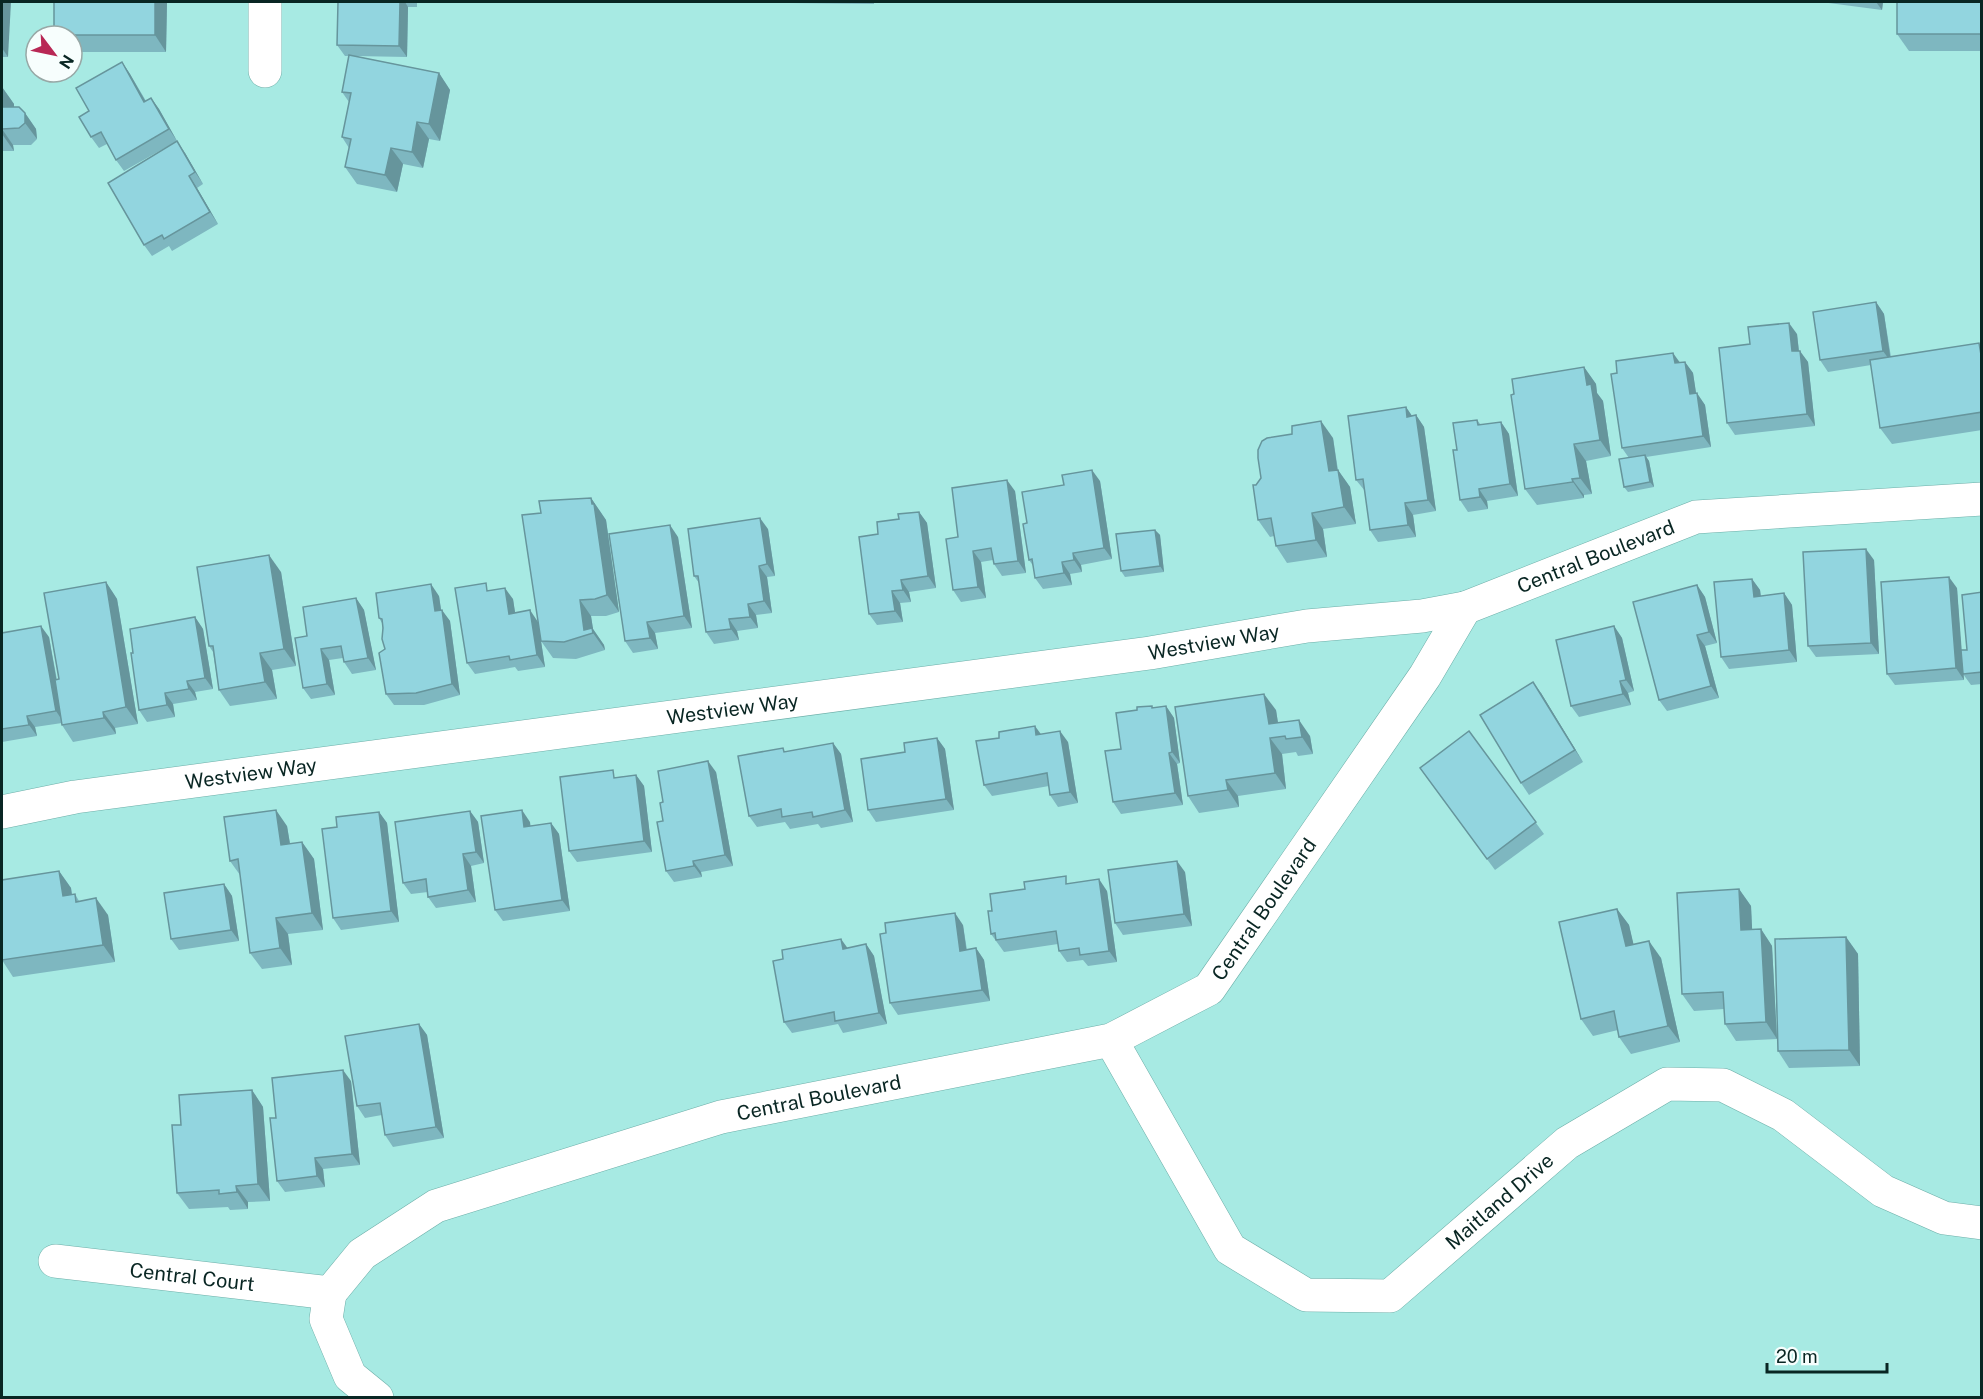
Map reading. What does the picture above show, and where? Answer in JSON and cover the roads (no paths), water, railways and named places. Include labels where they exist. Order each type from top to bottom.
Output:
[{"type":"street","points":[[265,2],[265,71]]},
{"type":"street","name":"Central Boulevard","points":[[330,1293],[362,1254],[436,1206],[720,1117],[1111,1040],[1209,989],[1425,676],[1465,608],[1696,517],[1982,499]]},
{"type":"street","name":"Westview Way","points":[[2,812],[75,797],[1126,656],[1307,626],[1422,616],[1465,608]]},
{"type":"street","name":"Maitland Drive","points":[[1111,1040],[1230,1250],[1306,1295],[1390,1296],[1567,1143],[1667,1084],[1724,1085],[1783,1114],[1883,1191],[1944,1218],[1982,1223]]},
{"type":"street","name":"Central Court","points":[[55,1262],[330,1293]]},
{"type":"street","points":[[330,1293],[326,1319],[350,1376],[377,1398]]}]
